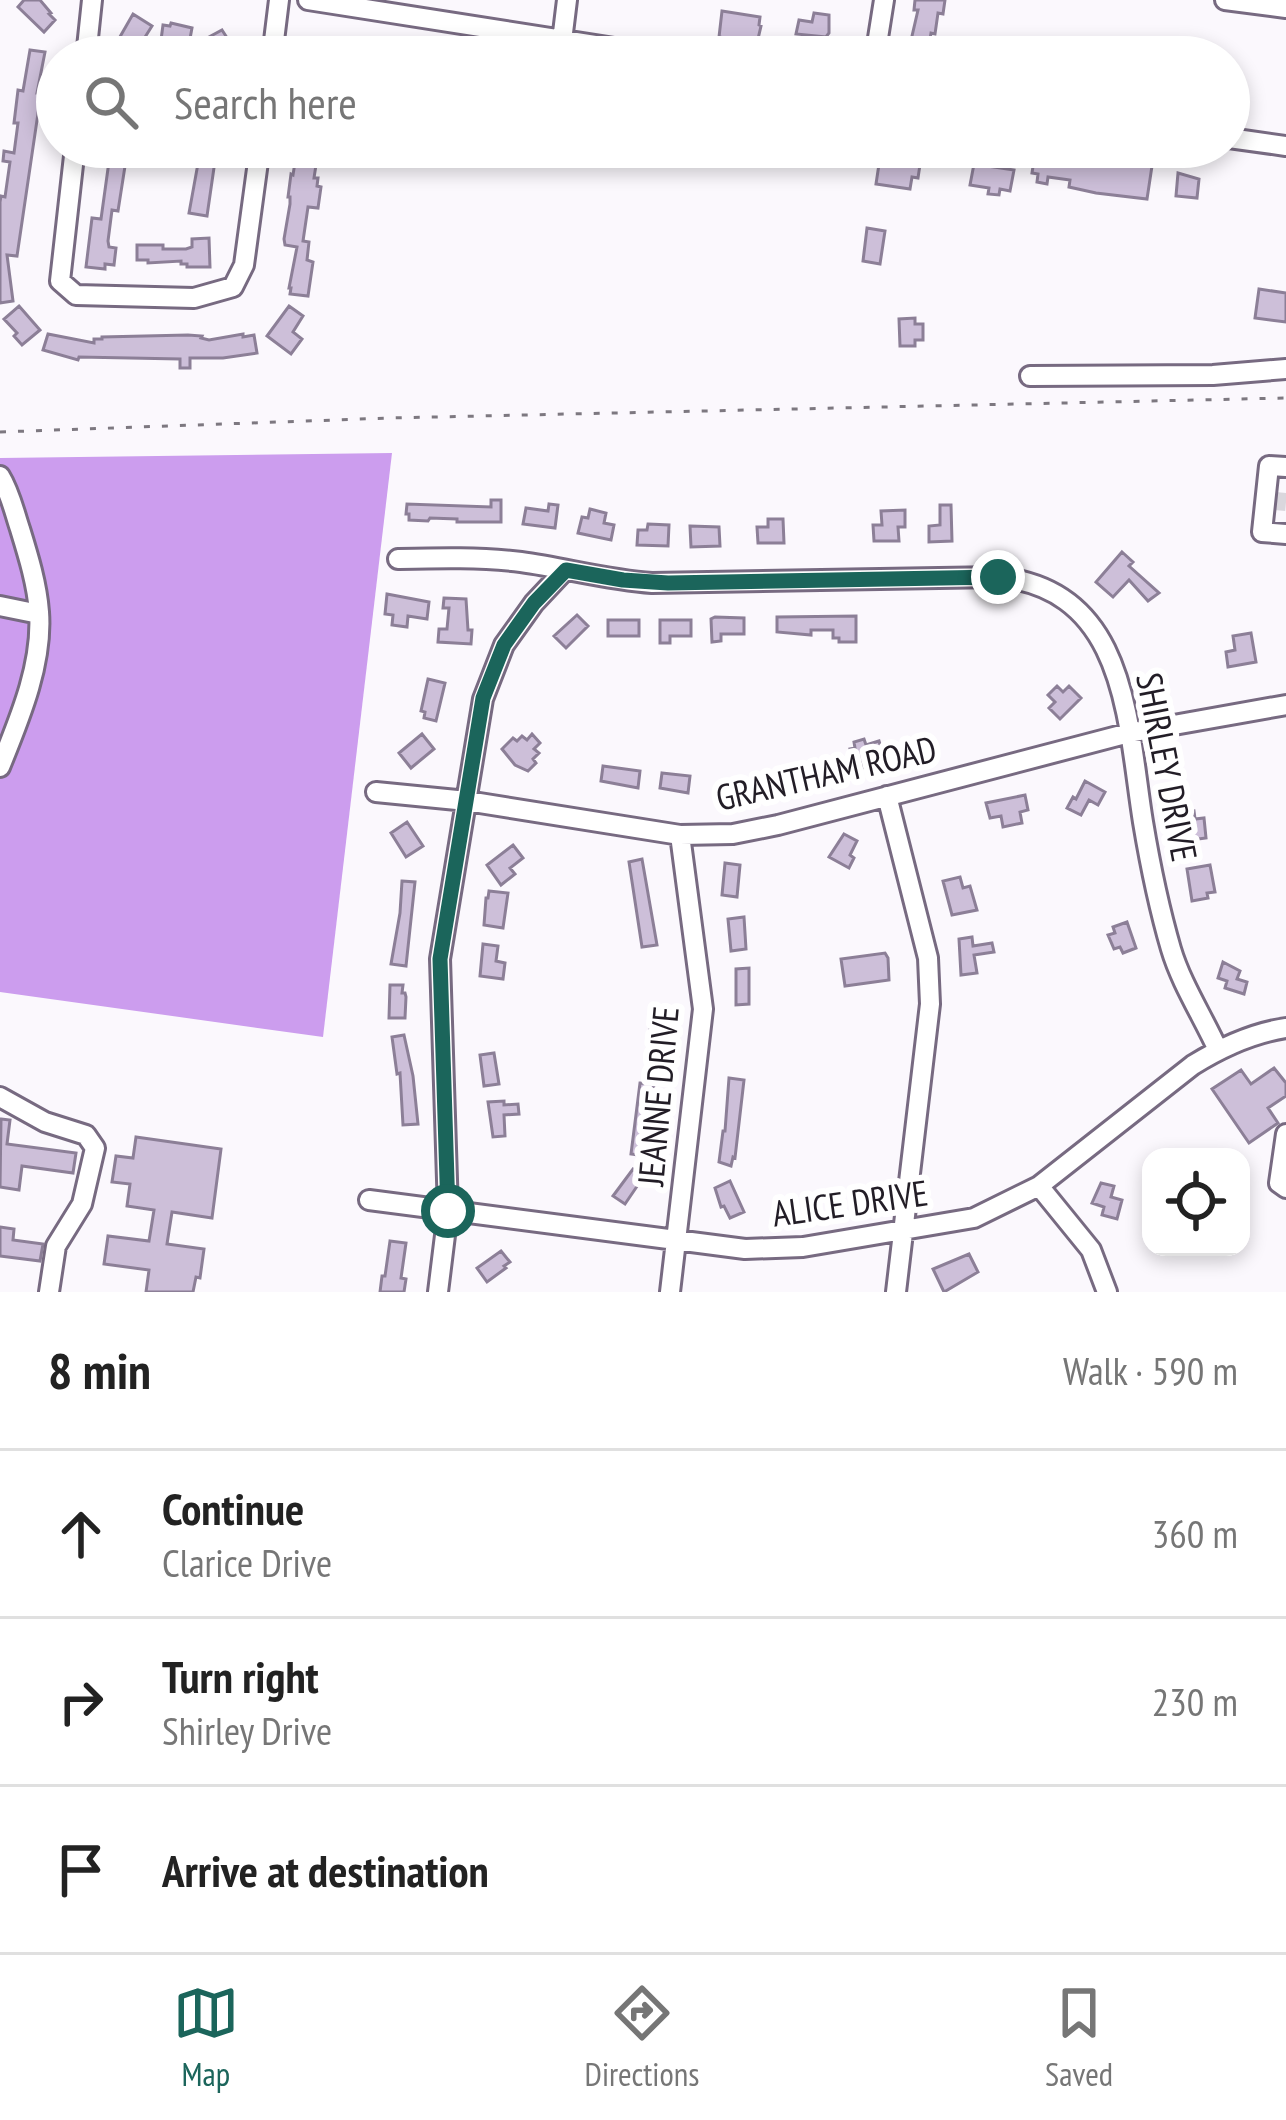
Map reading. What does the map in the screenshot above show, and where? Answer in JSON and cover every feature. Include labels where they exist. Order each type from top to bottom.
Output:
[{"type":"street","points":[[88,36],[92,0]]},
{"type":"street","points":[[275,36],[279,0]]},
{"type":"street","points":[[308,0],[537,36]]},
{"type":"street","points":[[562,36],[567,0]]},
{"type":"street","points":[[878,36],[884,0]]},
{"type":"street","points":[[1225,0],[1286,8]]},
{"type":"street","points":[[1250,141],[1286,146]]},
{"type":"street","points":[[73,168],[60,281],[76,295],[194,298],[233,287],[244,265],[257,168]]},
{"type":"street","points":[[1030,376],[1214,375],[1286,369]]},
{"type":"street","points":[[1286,467],[1269,466],[1270,501],[1262,532],[1286,534]]},
{"type":"street","points":[[0,767],[26,703],[39,614],[28,553],[4,482]]},
{"type":"street","name":"SHIRLEY DRIVE","points":[[398,560],[496,560],[652,583],[985,576],[1041,587],[1068,603],[1097,631],[1114,665],[1172,952],[1218,1050]]},
{"type":"street","points":[[438,1292],[448,1211],[440,959],[483,698],[504,645],[534,603],[566,570]]},
{"type":"street","points":[[0,605],[39,614]]},
{"type":"street","name":"GRANTHAM ROAD","points":[[376,792],[680,835],[733,834],[1130,733],[1286,705]]},
{"type":"street","points":[[887,796],[928,958],[930,1004],[896,1292]]},
{"type":"street","name":"JEANNE DRIVE","points":[[670,1292],[703,1009],[680,835]]},
{"type":"street","name":"ALICE DRIVE","points":[[369,1200],[768,1250],[904,1231],[974,1217],[1039,1186],[1193,1065],[1255,1034],[1286,1028]]},
{"type":"street","points":[[0,1097],[86,1135],[95,1148],[82,1204],[56,1246],[49,1292]]},
{"type":"street","points":[[1286,1134],[1280,1183],[1286,1188]]},
{"type":"street","points":[[1039,1186],[1091,1250],[1107,1292]]},
{"type":"shaded area","points":[[392,453],[323,1037],[0,992],[0,458]]},
{"type":"building","points":[[24,0],[40,0],[51,13],[55,20],[44,32],[18,7]]},
{"type":"building","points":[[915,0],[945,0],[931,36],[912,36],[918,10],[914,10]]},
{"type":"building","points":[[722,11],[760,17],[759,36],[719,36]]},
{"type":"building","points":[[814,13],[829,15],[827,36],[796,34],[799,20],[812,22]]},
{"type":"building","points":[[133,14],[152,26],[146,36],[120,36]]},
{"type":"building","points":[[163,25],[192,28],[190,36],[162,36]]},
{"type":"building","points":[[30,50],[36,51],[36,127],[17,256],[7,255],[13,301],[0,303],[0,202],[5,197],[10,162],[3,161],[4,151],[14,153],[18,90],[23,91]]},
{"type":"building","points":[[108,168],[125,168],[108,241],[109,247],[116,248],[114,265],[86,267],[92,218],[101,219]]},
{"type":"building","points":[[197,168],[214,168],[207,216],[189,213]]},
{"type":"building","points":[[294,168],[316,168],[314,178],[321,187],[318,208],[308,207],[303,241],[309,242],[307,260],[313,262],[308,296],[290,294],[289,288],[297,247],[285,245],[284,239]]},
{"type":"building","points":[[878,168],[920,168],[910,189],[876,184]]},
{"type":"building","points":[[973,168],[1014,170],[1010,191],[1000,189],[999,195],[970,185]]},
{"type":"building","points":[[1033,168],[1152,168],[1147,199],[1069,187],[1070,180],[1048,177],[1047,184],[1037,182],[1038,174],[1032,173]]},
{"type":"building","points":[[1178,173],[1199,179],[1197,198],[1176,196]]},
{"type":"building","points":[[867,228],[885,231],[880,264],[863,261]]},
{"type":"building","points":[[209,238],[210,267],[137,260],[137,245],[186,249],[192,247],[192,239]]},
{"type":"building","points":[[1259,289],[1286,293],[1286,322],[1255,318]]},
{"type":"building","points":[[19,306],[40,330],[22,345],[4,319]]},
{"type":"building","points":[[289,306],[303,316],[293,332],[302,339],[291,354],[267,336]]},
{"type":"building","points":[[915,318],[915,324],[923,324],[923,340],[915,340],[915,346],[900,346],[899,319]]},
{"type":"building","points":[[48,334],[94,343],[102,337],[188,335],[209,340],[254,335],[257,353],[190,358],[190,368],[180,368],[180,359],[78,360],[43,350]]},
{"type":"building","points":[[491,500],[501,500],[501,522],[409,520],[406,514],[407,504],[491,507]]},
{"type":"building","points":[[549,504],[558,505],[555,528],[523,524],[526,508],[548,511]]},
{"type":"building","points":[[940,505],[951,505],[952,541],[929,542],[929,526],[940,525]]},
{"type":"building","points":[[590,509],[606,513],[604,523],[614,525],[611,540],[578,533]]},
{"type":"building","points":[[905,510],[905,527],[898,527],[899,541],[874,541],[873,525],[882,525],[881,511]]},
{"type":"building","points":[[768,519],[783,519],[784,543],[758,543],[757,527],[768,527]]},
{"type":"building","points":[[648,524],[669,525],[668,546],[637,545],[638,530],[647,530]]},
{"type":"building","points":[[690,526],[719,527],[720,546],[691,547]]},
{"type":"building","points":[[1122,552],[1133,562],[1129,566],[1159,593],[1148,601],[1129,580],[1113,597],[1096,582]]},
{"type":"building","points":[[387,594],[429,602],[427,619],[408,616],[407,627],[392,625],[393,615],[385,614]]},
{"type":"building","points":[[444,598],[466,599],[471,644],[438,642],[439,629],[447,629],[449,608],[443,608]]},
{"type":"building","points":[[577,615],[588,626],[566,648],[554,636]]},
{"type":"building","points":[[856,616],[856,642],[839,642],[833,630],[811,630],[811,635],[777,632],[777,617]]},
{"type":"building","points":[[744,618],[744,634],[721,634],[721,641],[712,642],[711,619]]},
{"type":"building","points":[[608,620],[639,620],[639,636],[608,636]]},
{"type":"building","points":[[660,620],[691,620],[691,636],[670,636],[670,643],[660,643]]},
{"type":"building","points":[[1251,633],[1256,662],[1228,667],[1226,652],[1235,650],[1233,636]]},
{"type":"building","points":[[428,679],[445,683],[436,721],[424,718],[421,711]]},
{"type":"building","points":[[1057,686],[1063,692],[1069,686],[1081,698],[1060,719],[1049,708],[1055,702],[1048,695]]},
{"type":"building","points":[[422,734],[434,749],[411,768],[399,753]]},
{"type":"building","points":[[532,734],[540,743],[534,749],[539,753],[528,771],[515,765],[502,749],[513,738],[527,740]]},
{"type":"building","points":[[864,739],[866,745],[879,741],[884,758],[862,768],[861,763],[854,765],[850,749]]},
{"type":"building","points":[[603,766],[640,771],[638,788],[601,781]]},
{"type":"building","points":[[662,773],[690,776],[688,793],[660,788]]},
{"type":"building","points":[[1085,781],[1105,792],[1098,805],[1089,800],[1081,815],[1067,808]]},
{"type":"building","points":[[1025,795],[1028,810],[1020,812],[1022,823],[1003,827],[1001,816],[990,818],[986,803]]},
{"type":"building","points":[[1194,811],[1195,819],[1204,818],[1206,838],[1183,841],[1180,813]]},
{"type":"building","points":[[407,822],[423,846],[406,857],[391,833]]},
{"type":"building","points":[[844,834],[857,841],[849,868],[829,857]]},
{"type":"building","points":[[513,845],[523,858],[510,868],[515,874],[501,885],[487,865]]},
{"type":"building","points":[[642,859],[657,945],[642,947],[629,862]]},
{"type":"building","points":[[725,863],[740,865],[737,897],[722,895]]},
{"type":"building","points":[[1210,865],[1215,892],[1192,901],[1187,869]]},
{"type":"building","points":[[960,877],[963,888],[970,886],[977,910],[952,915],[943,881]]},
{"type":"building","points":[[402,881],[415,882],[406,966],[391,964]]},
{"type":"building","points":[[489,891],[508,893],[503,928],[484,925]]},
{"type":"building","points":[[744,917],[746,949],[731,951],[728,919]]},
{"type":"building","points":[[1127,922],[1136,948],[1123,953],[1120,947],[1114,949],[1108,935],[1115,933],[1113,927]]},
{"type":"building","points":[[972,937],[973,946],[992,943],[994,952],[974,955],[977,973],[961,975],[959,939]]},
{"type":"building","points":[[483,944],[498,946],[496,961],[505,963],[503,979],[480,976]]},
{"type":"building","points":[[885,953],[889,980],[845,986],[841,959]]},
{"type":"building","points":[[1223,962],[1240,971],[1237,979],[1247,982],[1244,994],[1225,988],[1227,981],[1218,978]]},
{"type":"building","points":[[749,968],[749,1004],[736,1005],[736,969]]},
{"type":"building","points":[[390,985],[403,985],[405,1018],[389,1018]]},
{"type":"building","points":[[650,1025],[664,1025],[665,1039],[669,1038],[667,1058],[650,1059]]},
{"type":"building","points":[[404,1035],[418,1124],[403,1125],[392,1037]]},
{"type":"building","points":[[494,1053],[499,1084],[484,1086],[480,1055]]},
{"type":"building","points":[[1274,1068],[1286,1083],[1286,1096],[1268,1108],[1278,1123],[1249,1143],[1212,1089],[1241,1070],[1251,1084]]},
{"type":"building","points":[[729,1078],[744,1080],[731,1166],[719,1162]]},
{"type":"building","points":[[640,1083],[654,1084],[646,1156],[631,1154]]},
{"type":"building","points":[[504,1101],[504,1105],[518,1104],[519,1114],[504,1115],[505,1136],[493,1137],[488,1102]]},
{"type":"building","points":[[1,1119],[10,1120],[7,1144],[76,1153],[73,1173],[22,1166],[19,1190],[0,1187]]},
{"type":"building","points":[[136,1137],[221,1149],[212,1218],[172,1212],[167,1244],[204,1249],[193,1292],[146,1292],[149,1270],[104,1264],[108,1236],[149,1241],[154,1210],[127,1206],[130,1184],[112,1182],[116,1156],[133,1158]]},
{"type":"building","points":[[633,1169],[644,1176],[625,1204],[613,1196]]},
{"type":"building","points":[[730,1181],[744,1212],[730,1218],[715,1188]]},
{"type":"building","points":[[1101,1183],[1114,1186],[1111,1197],[1122,1200],[1117,1219],[1102,1215],[1104,1207],[1092,1203]]},
{"type":"building","points":[[0,1227],[14,1229],[13,1240],[43,1244],[40,1261],[0,1256]]},
{"type":"building","points":[[390,1241],[406,1243],[404,1292],[380,1292]]},
{"type":"building","points":[[501,1251],[510,1262],[487,1282],[477,1268]]},
{"type":"building","points":[[969,1254],[978,1272],[944,1292],[933,1269]]},
{"type":"tunnel","points":[[1275,501],[1286,502]]},
{"type":"railway","points":[[0,432],[390,418],[1286,398]]},
{"type":"route","points":[[448,1211],[440,959],[483,698],[504,645],[534,603],[566,570],[668,583],[998,577]]}]
